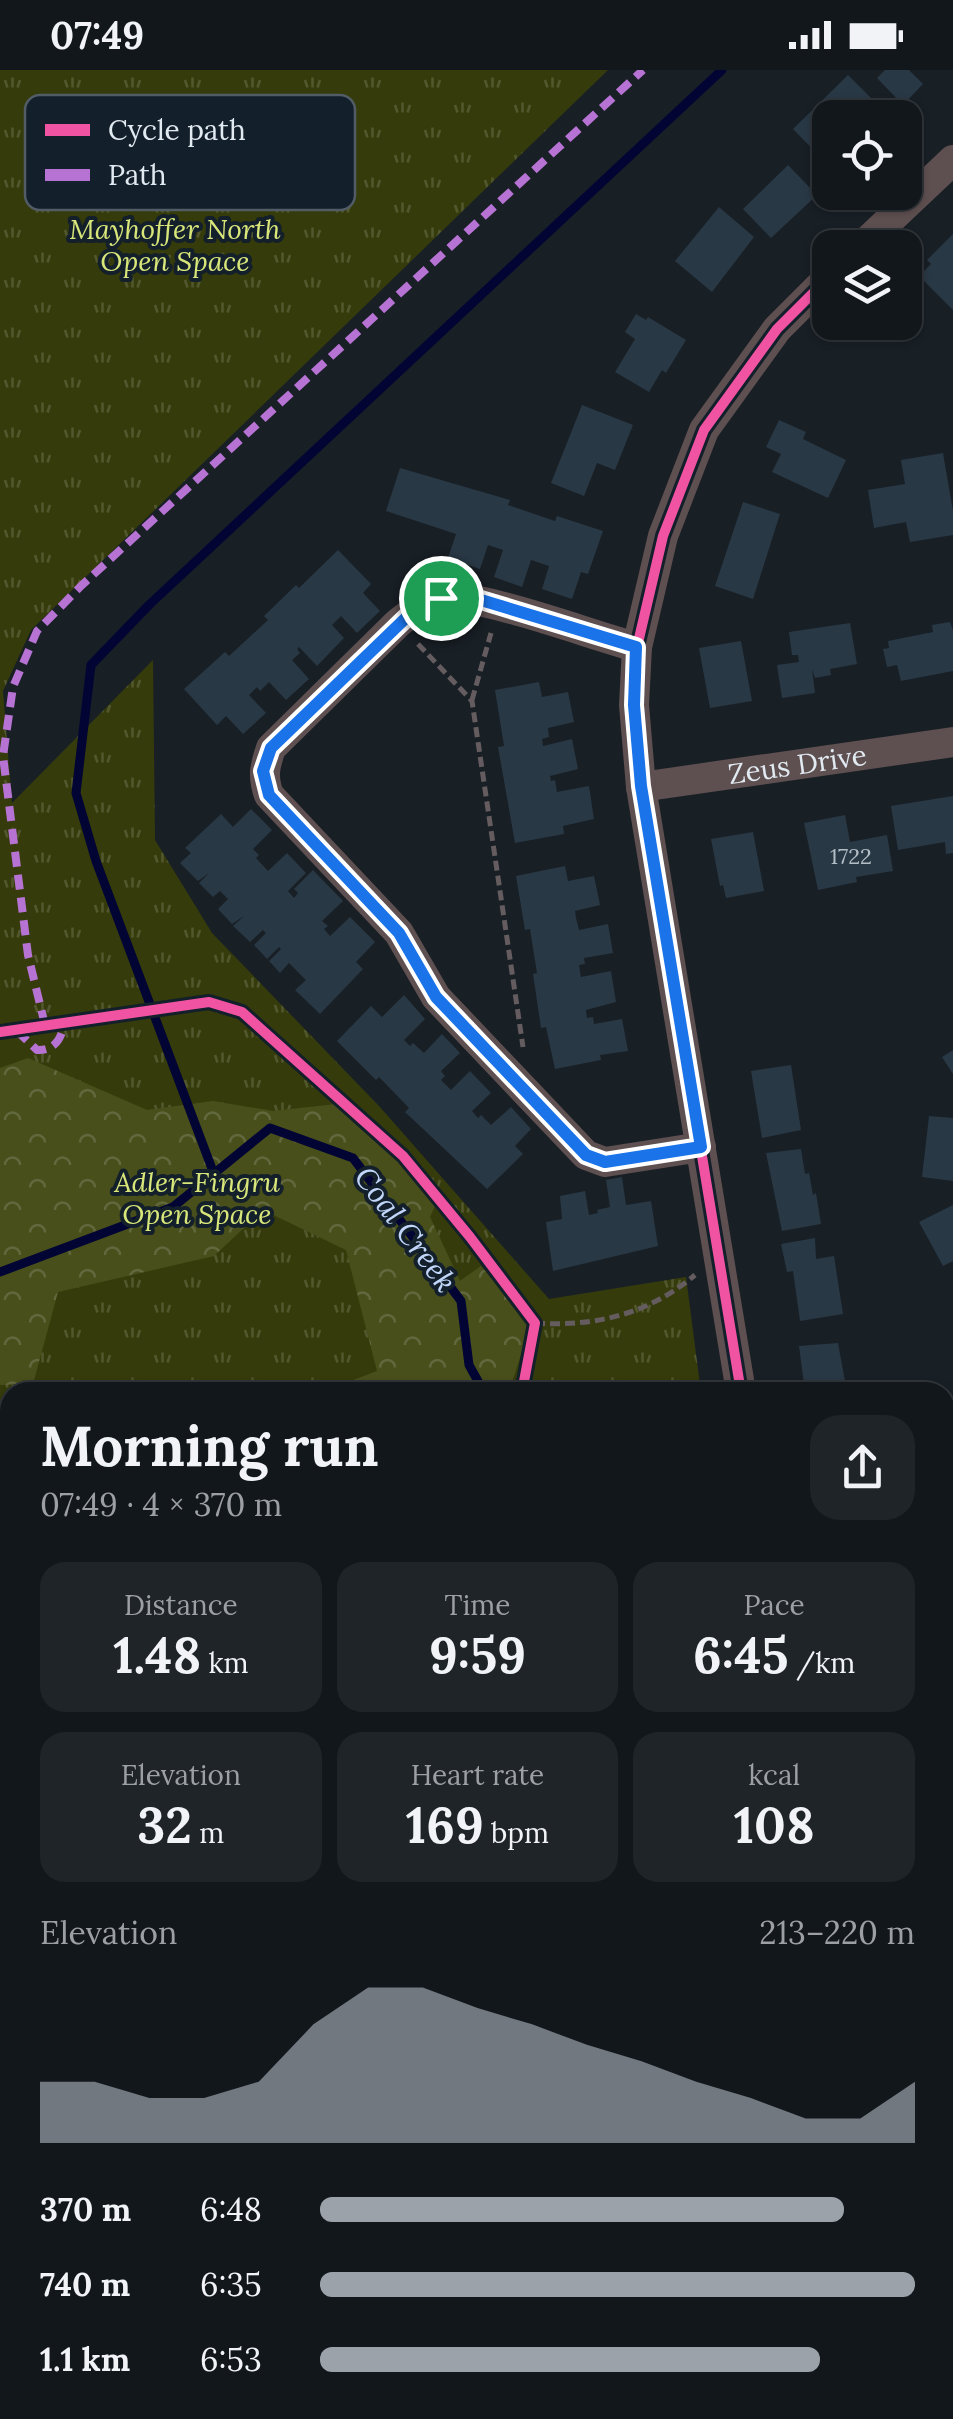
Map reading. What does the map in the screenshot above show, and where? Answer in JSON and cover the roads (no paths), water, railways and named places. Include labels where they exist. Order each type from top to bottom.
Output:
[{"type":"street","points":[[879,230],[953,160]]},
{"type":"street","points":[[740,1382],[641,786],[634,705],[636,647],[663,536],[704,430],[777,330],[812,294]]},
{"type":"street","points":[[636,647],[471,597],[441,598],[398,623],[271,748],[263,771],[264,782],[269,795],[399,933],[436,997],[586,1155],[605,1162],[701,1147]]},
{"type":"street","name":"Zeus Drive","points":[[641,786],[953,742]]},
{"type":"waterway","points":[[214,1174],[96,861],[76,793],[91,665],[149,605],[722,70]]},
{"type":"waterway","name":"Coal Creek","points":[[0,1272],[173,1207],[270,1128],[353,1158],[461,1301],[469,1365],[478,1382]]},
{"type":"park label","name":"Mayhoffer North Open Space","points":[[175,245]]},
{"type":"park label","name":"Adler-Fingru Open Space","points":[[197,1198]]}]
